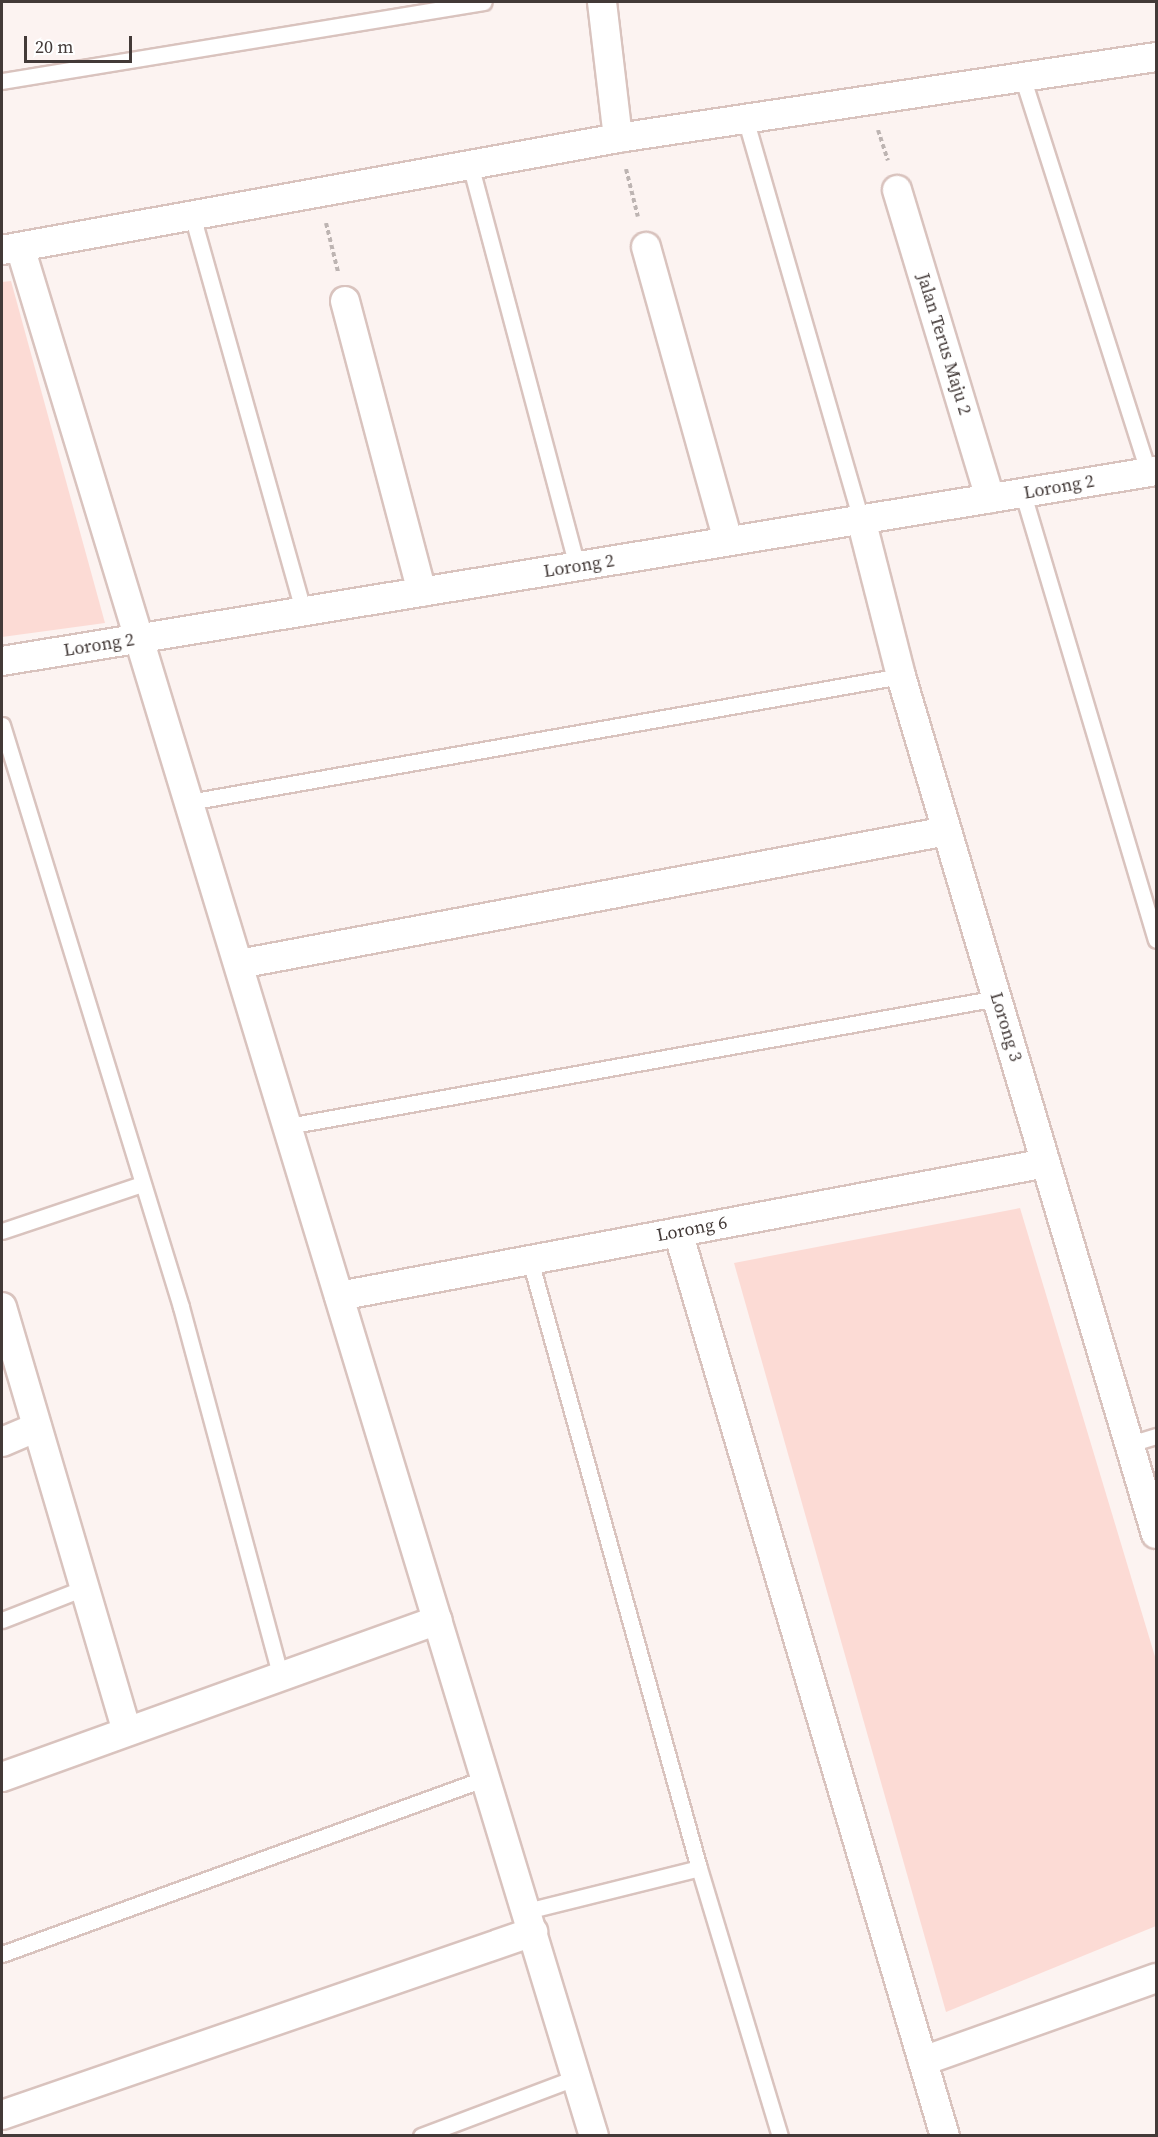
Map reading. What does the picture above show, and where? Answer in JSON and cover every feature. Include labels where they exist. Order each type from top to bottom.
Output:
[{"type":"street","points":[[602,2],[618,138]]},
{"type":"street","points":[[594,2136],[140,638],[11,249],[318,191],[618,138],[868,97],[1156,57]]},
{"type":"street","name":"Jalan Terus Maju 2","points":[[897,190],[990,498]]},
{"type":"street","points":[[646,247],[728,541]]},
{"type":"street","points":[[345,302],[422,592]]},
{"type":"street","name":"Lorong 2","points":[[2,661],[1152,472]]},
{"type":"street","name":"Lorong 3","points":[[861,519],[901,676],[1156,1534]]},
{"type":"street","points":[[239,964],[947,831]]},
{"type":"street","name":"Lorong 6","points":[[339,1296],[1046,1163]]},
{"type":"street","points":[[678,1232],[945,2136]]},
{"type":"street","points":[[2,1307],[126,1729]]},
{"type":"street","points":[[2,1442],[37,1427]]},
{"type":"street","points":[[2,1777],[126,1729],[438,1620]]},
{"type":"street","points":[[2,2115],[530,1921]]},
{"type":"street","points":[[923,2061],[1156,1978]]},
{"type":"lane","points":[[2,81],[484,2]]},
{"type":"lane","points":[[1022,74],[1152,472]]},
{"type":"lane","points":[[745,117],[861,519]]},
{"type":"lane","points":[[470,164],[577,567]]},
{"type":"lane","points":[[192,215],[303,611]]},
{"type":"lane","points":[[1023,494],[1156,938]]},
{"type":"lane","points":[[189,802],[901,676]]},
{"type":"lane","points":[[2,725],[142,1184],[280,1675]]},
{"type":"lane","points":[[288,1126],[997,998]]},
{"type":"lane","points":[[2,1231],[142,1184]]},
{"type":"lane","points":[[530,1260],[699,1868],[780,2136]]},
{"type":"lane","points":[[1130,1444],[1156,1436]]},
{"type":"lane","points":[[2,1620],[84,1588]]},
{"type":"lane","points":[[2,1954],[486,1778]]},
{"type":"lane","points":[[530,1921],[699,1868]]},
{"type":"lane","points":[[422,2136],[577,2077]]},
{"type":"path","points":[[868,97],[897,190]]},
{"type":"path","points":[[618,138],[646,247]]},
{"type":"path","points":[[318,191],[345,302]]},
{"type":"shaded area","points":[[11,281],[105,623],[2,637],[2,282]]},
{"type":"shaded area","points":[[1020,1208],[1156,1660],[1156,1926],[946,2012],[734,1263]]}]
